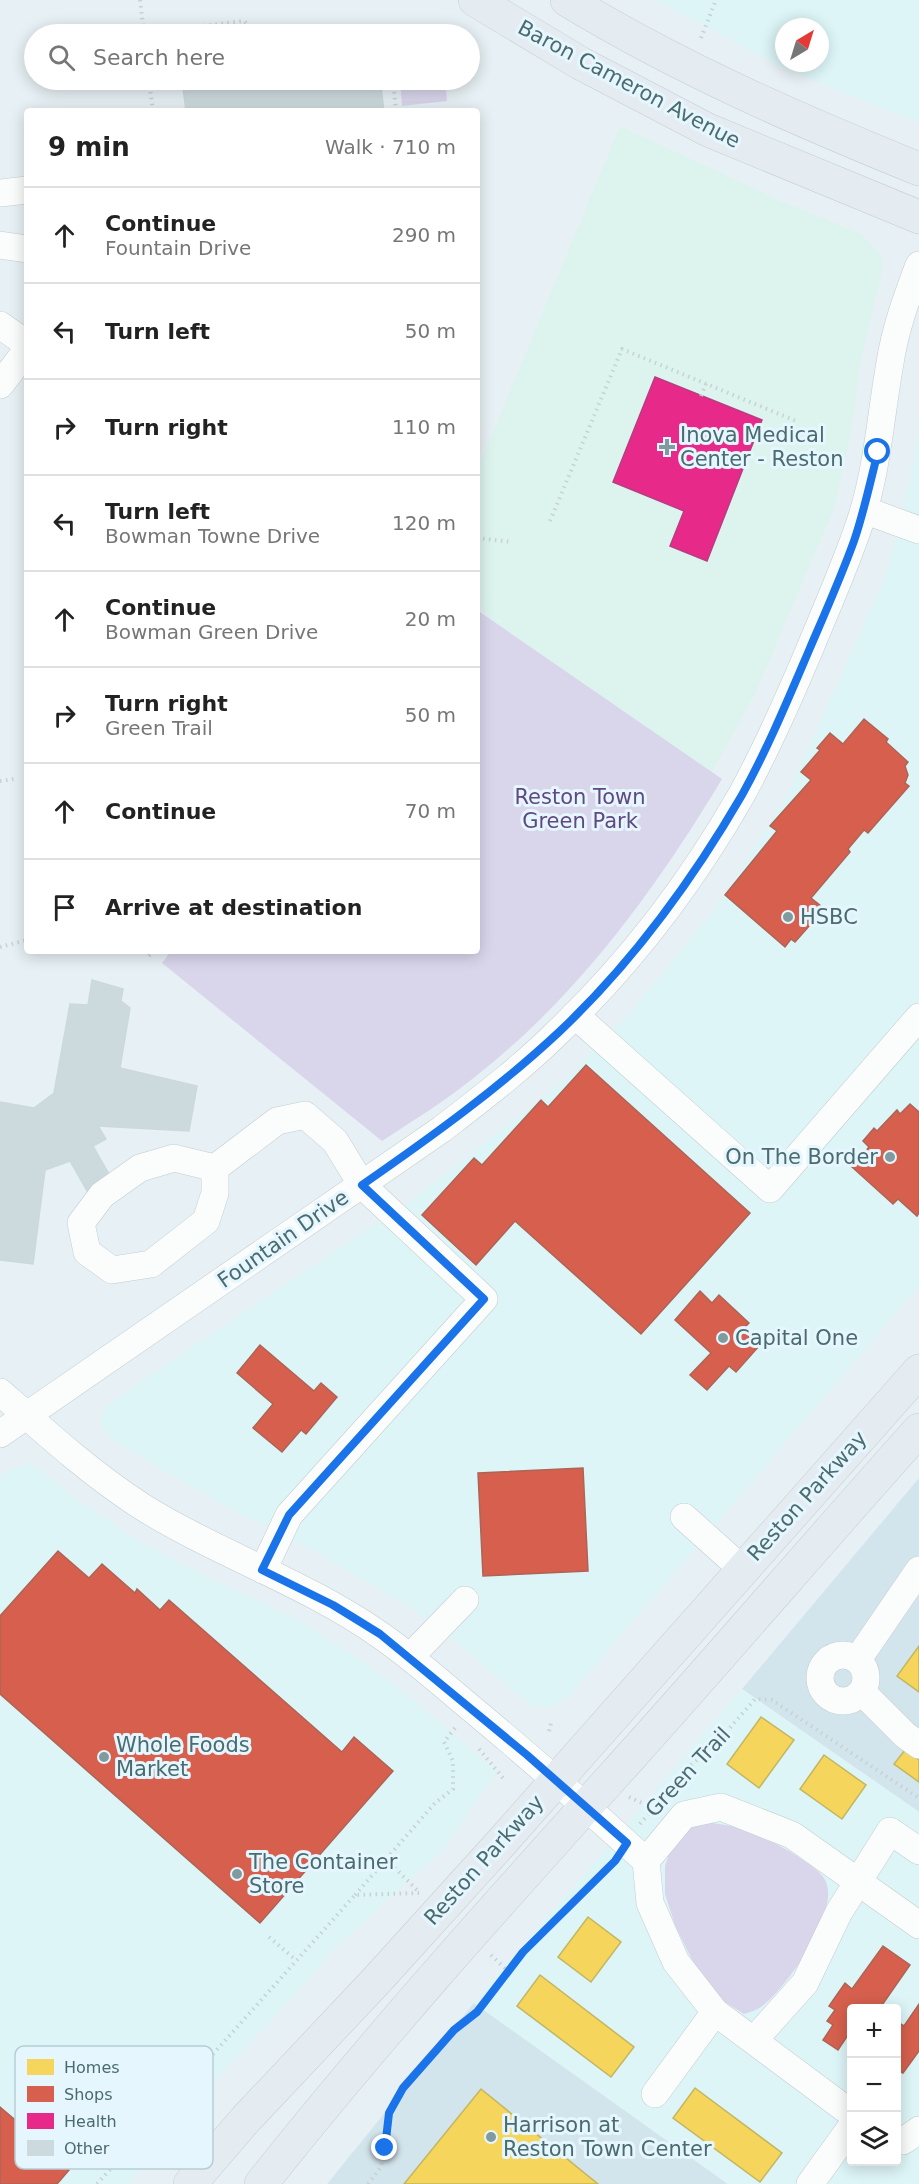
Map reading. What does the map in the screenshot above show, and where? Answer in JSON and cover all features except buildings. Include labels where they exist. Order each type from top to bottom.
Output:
[{"type":"main road","name":"Baron Cameron Avenue","points":[[475,0],[580,63],[708,130],[919,218]]},
{"type":"main road","name":"Baron Cameron Avenue","points":[[567,0],[721,84],[802,122],[919,169]]},
{"type":"main road","name":"Reston Parkway","points":[[213,2157],[376,1981],[919,1371]]},
{"type":"main road","name":"Reston Parkway","points":[[261,2184],[369,2051],[919,1430]]},
{"type":"main road","name":"Reston Parkway","points":[[190,2184],[203,2169]]},
{"type":"street","points":[[0,193],[24,190]]},
{"type":"street","points":[[0,245],[24,249]]},
{"type":"street","name":"Fountain Drive","points":[[0,1434],[442,1130],[503,1082],[575,1015],[612,976],[657,921],[702,860],[742,794],[798,675],[854,541],[878,452],[890,362],[902,312],[919,265]]},
{"type":"street","points":[[0,325],[24,342]]},
{"type":"street","points":[[0,385],[24,354]]},
{"type":"street","points":[[864,510],[919,530]]},
{"type":"street","points":[[575,1015],[770,1189],[919,1017]]},
{"type":"street","points":[[216,1168],[277,1121],[305,1115],[335,1141],[362,1185],[484,1299],[289,1515],[262,1570]]},
{"type":"street","points":[[174,1158],[216,1168],[215,1193],[206,1221],[151,1264],[112,1269],[87,1252],[81,1223],[102,1195],[140,1168],[174,1158]]},
{"type":"street","points":[[0,1392],[98,1475],[141,1506],[333,1605],[380,1634],[410,1657],[637,1852],[650,1904],[676,1962],[714,2012],[849,2112]]},
{"type":"street","points":[[684,1517],[742,1569]]},
{"type":"street","points":[[858,1659],[919,1570]]},
{"type":"street","points":[[410,1657],[465,1600]]},
{"type":"street","points":[[846,1655],[858,1659],[865,1669],[867,1681],[862,1692],[852,1700],[841,1701],[829,1697],[822,1687],[820,1675],[825,1664],[834,1656],[846,1655]]},
{"type":"street","points":[[862,1692],[905,1735],[919,1745]]},
{"type":"street","points":[[637,1852],[684,1815],[721,1807],[792,1835],[919,1925]]},
{"type":"street","points":[[754,2040],[805,1983],[839,1912],[890,1831],[919,1851]]},
{"type":"street","points":[[655,2094],[714,2012]]},
{"type":"street","points":[[901,2140],[919,2130]]},
{"type":"street","points":[[810,2184],[847,2133]]},
{"type":"path","points":[[140,0],[143,24]]},
{"type":"path","points":[[701,38],[716,0]]},
{"type":"path","points":[[221,24],[244,21],[247,24]]},
{"type":"path","points":[[150,90],[153,108]]},
{"type":"path","points":[[394,90],[396,108]]},
{"type":"path","points":[[550,521],[622,349],[796,421]]},
{"type":"path","points":[[701,396],[706,384]]},
{"type":"path","points":[[480,538],[512,542]]},
{"type":"path","points":[[0,781],[14,779]]},
{"type":"path","points":[[0,947],[24,940]]},
{"type":"path","name":"Green Trail","points":[[368,2184],[381,2167],[389,2113],[396,2098],[448,2036],[477,2012],[538,1937],[615,1861],[637,1852],[653,1808],[690,1766],[722,1737],[754,1699],[772,1700],[919,1798]]},
{"type":"path","points":[[549,1731],[551,1723]]},
{"type":"path","points":[[213,2053],[435,1803],[453,1790],[453,1761],[444,1742],[455,1728],[464,1736]]},
{"type":"path","points":[[473,1744],[503,1778]]},
{"type":"path","points":[[625,1796],[653,1808]]},
{"type":"path","points":[[355,1895],[420,1893],[386,1859]]},
{"type":"path","points":[[269,1937],[296,1960]]},
{"type":"path","points":[[491,1955],[509,1972]]},
{"type":"path","points":[[97,2184],[110,2169]]},
{"type":"shaded area","points":[[656,0],[919,0],[919,123],[792,72],[829,72],[829,18],[775,18],[775,64]]},
{"type":"shaded area","name":"Inova Medical Center - Reston","points":[[620,126],[781,201],[862,234],[880,255],[883,267],[860,364],[851,433],[834,508],[756,692],[703,789],[538,679],[484,613],[480,602],[481,461]]},
{"type":"shaded area","points":[[919,428],[919,1286],[569,1696],[558,1705],[549,1708],[531,1706],[453,1639],[411,1608],[305,1546],[244,1516],[164,1471],[107,1436],[100,1420],[105,1406],[405,1205],[560,1084],[632,1011],[718,905],[787,796],[886,575],[908,489]]},
{"type":"shaded area","points":[[31,1463],[78,1500],[139,1541],[301,1621],[390,1680],[497,1771],[443,1850],[332,1951],[295,1995],[213,2082],[213,2046],[15,2046],[15,2169],[140,2169],[128,2184],[0,2184],[0,1476],[11,1468]]},
{"type":"shaded area","points":[[919,1478],[919,1812],[742,1689]]},
{"type":"shaded area","points":[[742,1689],[919,1812],[919,2184],[728,2184],[474,2003]]},
{"type":"shaded area","points":[[474,2003],[728,2184],[327,2184]]},
{"type":"green space","points":[[401,90],[446,90],[447,101],[402,106]]},
{"type":"green space","name":"Reston Town Green Park","points":[[480,612],[722,779],[670,861],[612,939],[581,976],[513,1045],[465,1085],[382,1141],[162,963],[169,954],[480,954]]},
{"type":"green space","points":[[712,1823],[747,1829],[765,1837],[819,1872],[824,1878],[828,1891],[826,1908],[819,1927],[797,1966],[772,1998],[759,2008],[744,2014],[720,1999],[693,1962],[675,1925],[665,1894],[665,1866],[671,1848],[689,1827]]},
{"type":"place","name":"Inova Medical Center - Reston","points":[[667,447]]},
{"type":"place","name":"HSBC","points":[[788,917]]},
{"type":"place","name":"On The Border","points":[[890,1157]]},
{"type":"place","name":"Capital One","points":[[723,1338]]},
{"type":"place","name":"Whole Foods Market","points":[[104,1757]]},
{"type":"place","name":"The Container Store","points":[[237,1874]]},
{"type":"place","name":"Harrison at Reston Town Center","points":[[491,2137]]},
{"type":"route","points":[[385,2148],[389,2113],[403,2088],[454,2030],[477,2012],[490,1998],[497,1985],[523,1952],[615,1861],[627,1843],[527,1755],[380,1634],[333,1605],[262,1570],[289,1515],[484,1299],[362,1185],[442,1130],[503,1082],[560,1031],[612,976],[657,921],[702,860],[742,794],[798,675],[854,541],[878,452]]}]
